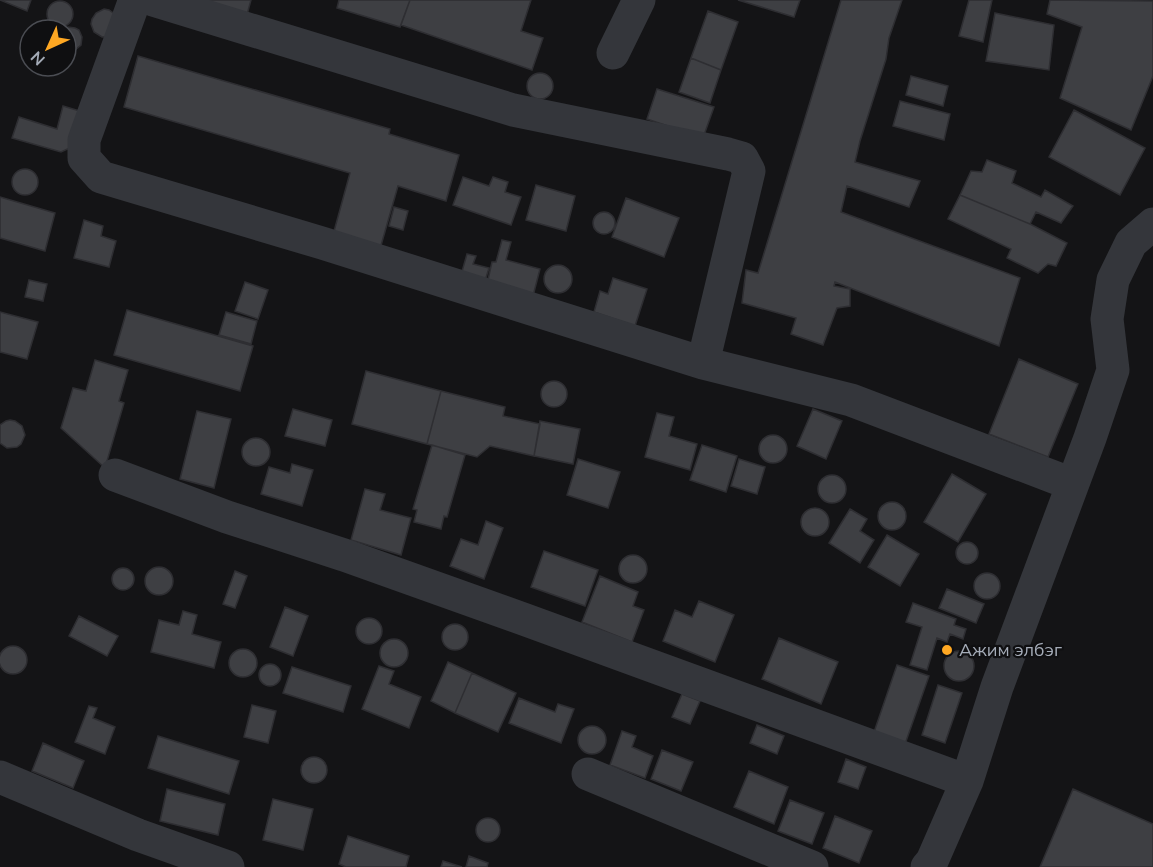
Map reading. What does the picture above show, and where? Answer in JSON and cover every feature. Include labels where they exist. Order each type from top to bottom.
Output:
[{"type":"street","points":[[140,0],[134,2],[84,140],[84,158],[101,177],[334,246],[703,363],[851,400],[1072,484]]},
{"type":"street","points":[[153,0],[513,110],[742,158],[749,171],[703,363]]},
{"type":"street","points":[[613,52],[639,0]]},
{"type":"street","points":[[927,867],[932,861],[967,781],[997,687],[1113,370],[1107,319],[1113,280],[1131,243],[1153,224]]},
{"type":"street","points":[[115,475],[227,517],[344,555],[526,620],[967,781]]},
{"type":"street","points":[[588,774],[812,867]]},
{"type":"street","points":[[0,777],[138,836],[228,867]]},
{"type":"building","points":[[0,0],[31,0],[27,11]]},
{"type":"building","points":[[189,0],[251,0],[245,22]]},
{"type":"building","points":[[339,0],[410,0],[400,27],[337,8]]},
{"type":"building","points":[[410,0],[531,0],[521,31],[543,38],[532,70],[401,25]]},
{"type":"building","points":[[738,0],[800,0],[794,17]]},
{"type":"building","points":[[841,0],[902,0],[889,38],[886,59],[855,162],[920,181],[909,207],[847,186],[841,212],[1020,278],[999,346],[835,282],[834,286],[850,289],[850,306],[837,308],[823,345],[791,334],[796,318],[742,303],[746,270],[758,273]]},
{"type":"building","points":[[969,0],[992,0],[983,42],[959,36]]},
{"type":"building","points":[[1050,0],[1153,1],[1153,76],[1131,130],[1060,98],[1082,27],[1047,14]]},
{"type":"building","points":[[55,2],[65,2],[72,9],[72,18],[48,18],[48,9]]},
{"type":"building","points":[[104,9],[116,15],[107,37],[94,32],[91,24],[96,13]]},
{"type":"building","points":[[708,11],[738,22],[721,70],[691,58]]},
{"type":"building","points":[[995,13],[1054,25],[1049,70],[986,61]]},
{"type":"building","points":[[78,30],[82,37],[81,45],[78,48]]},
{"type":"building","points":[[138,56],[390,129],[389,134],[459,155],[446,201],[398,186],[380,249],[333,235],[350,173],[124,107]]},
{"type":"building","points":[[691,58],[721,70],[710,103],[679,92]]},
{"type":"building","points":[[540,73],[550,76],[553,86],[550,96],[540,99],[530,96],[527,86],[530,76]]},
{"type":"building","points":[[911,76],[948,86],[943,106],[906,95]]},
{"type":"building","points":[[657,89],[714,107],[703,138],[647,119]]},
{"type":"building","points":[[900,101],[950,114],[944,140],[893,126]]},
{"type":"building","points":[[63,106],[83,112],[72,147],[61,152],[12,138],[19,117],[57,129]]},
{"type":"building","points":[[1074,110],[1145,148],[1120,195],[1049,157]]},
{"type":"building","points":[[987,160],[1016,171],[1012,183],[1041,197],[1045,190],[1073,206],[1061,223],[1036,212],[1030,224],[960,195],[971,171],[982,172]]},
{"type":"building","points":[[25,169],[34,173],[38,182],[34,191],[25,195],[16,191],[12,182],[16,173]]},
{"type":"building","points":[[463,177],[489,186],[493,177],[508,182],[505,192],[521,197],[511,225],[453,205]]},
{"type":"building","points":[[536,185],[575,196],[566,231],[526,220]]},
{"type":"building","points":[[960,195],[1030,224],[1067,243],[1056,266],[1048,264],[1038,273],[1007,258],[1011,249],[948,219]]},
{"type":"building","points":[[0,197],[55,213],[45,251],[0,238]]},
{"type":"building","points":[[626,198],[679,218],[664,257],[612,237]]},
{"type":"building","points":[[394,207],[408,211],[403,230],[389,226]]},
{"type":"building","points":[[604,212],[612,215],[615,223],[612,231],[604,234],[596,231],[593,223],[596,215]]},
{"type":"building","points":[[84,220],[103,226],[101,236],[116,241],[109,267],[74,258]]},
{"type":"building","points":[[502,240],[511,242],[506,260],[540,269],[533,296],[487,284],[492,262],[496,262]]},
{"type":"building","points":[[467,254],[476,256],[473,264],[489,268],[485,281],[461,275]]},
{"type":"building","points":[[558,265],[568,269],[572,279],[568,289],[558,293],[548,289],[544,279],[548,269]]},
{"type":"building","points":[[613,278],[647,289],[635,326],[594,312],[600,291],[608,294]]},
{"type":"building","points":[[29,280],[47,284],[43,301],[25,297]]},
{"type":"building","points":[[245,282],[268,290],[258,319],[235,311]]},
{"type":"building","points":[[127,310],[253,346],[240,391],[114,355]]},
{"type":"building","points":[[0,312],[38,322],[27,359],[0,352]]},
{"type":"building","points":[[226,312],[257,321],[251,344],[219,335]]},
{"type":"building","points":[[1019,359],[1078,384],[1048,457],[989,434]]},
{"type":"building","points":[[95,360],[128,370],[119,401],[124,403],[105,468],[61,428],[73,388],[86,391]]},
{"type":"building","points":[[366,371],[441,391],[427,444],[352,424]]},
{"type":"building","points":[[554,381],[563,385],[567,394],[563,403],[554,407],[545,403],[541,394],[545,385]]},
{"type":"building","points":[[441,391],[505,407],[503,416],[540,424],[534,456],[490,446],[477,457],[427,444]]},
{"type":"building","points":[[293,409],[332,420],[325,446],[285,436]]},
{"type":"building","points":[[813,409],[842,421],[826,459],[797,446]]},
{"type":"building","points":[[197,411],[231,419],[214,488],[180,479]]},
{"type":"building","points":[[657,413],[674,417],[669,436],[697,444],[690,470],[645,457]]},
{"type":"building","points":[[10,420],[22,426],[25,435],[17,447],[7,448],[0,443],[0,425]]},
{"type":"building","points":[[540,421],[580,429],[573,464],[534,456]]},
{"type":"building","points":[[773,435],[783,439],[787,449],[783,459],[773,463],[763,459],[759,449],[763,439]]},
{"type":"building","points":[[256,438],[266,442],[270,452],[266,462],[256,466],[246,462],[242,452],[246,442]]},
{"type":"building","points":[[432,445],[465,455],[447,517],[444,516],[441,529],[414,522],[417,510],[413,509]]},
{"type":"building","points":[[702,445],[737,456],[726,492],[690,480]]},
{"type":"building","points":[[578,459],[620,472],[608,508],[567,495]]},
{"type":"building","points":[[739,459],[765,467],[757,494],[731,486]]},
{"type":"building","points":[[292,464],[313,470],[302,506],[261,494],[269,467],[290,473]]},
{"type":"building","points":[[952,474],[986,494],[958,542],[924,522]]},
{"type":"building","points":[[832,475],[842,479],[846,489],[842,499],[832,503],[822,499],[818,489],[822,479]]},
{"type":"building","points":[[365,489],[385,494],[380,510],[411,518],[401,555],[351,540]]},
{"type":"building","points":[[892,502],[902,506],[906,516],[902,526],[892,530],[882,526],[878,516],[882,506]]},
{"type":"building","points":[[815,508],[825,512],[829,522],[825,532],[815,536],[805,532],[801,522],[805,512]]},
{"type":"building","points":[[850,509],[867,519],[860,531],[874,540],[860,563],[829,543]]},
{"type":"building","points":[[486,521],[503,528],[484,579],[450,566],[461,539],[478,545]]},
{"type":"building","points":[[887,535],[919,554],[900,586],[868,567]]},
{"type":"building","points":[[967,542],[975,545],[978,553],[975,561],[967,564],[959,561],[956,553],[959,545]]},
{"type":"building","points":[[544,551],[598,570],[585,606],[531,587]]},
{"type":"building","points":[[633,555],[643,559],[647,569],[643,579],[633,583],[623,579],[619,569],[623,559]]},
{"type":"building","points":[[159,567],[169,571],[173,581],[169,591],[159,595],[149,591],[145,581],[149,571]]},
{"type":"building","points":[[123,568],[131,571],[134,579],[131,587],[123,590],[115,587],[112,579],[115,571]]},
{"type":"building","points":[[235,571],[247,576],[235,608],[223,604]]},
{"type":"building","points":[[987,573],[996,577],[1000,586],[996,595],[987,599],[978,595],[974,586],[978,577]]},
{"type":"building","points":[[600,576],[638,592],[633,606],[644,610],[632,642],[582,622]]},
{"type":"building","points":[[947,589],[984,604],[976,623],[939,608]]},
{"type":"building","points":[[699,601],[734,615],[715,662],[663,641],[675,610],[692,617]]},
{"type":"building","points":[[913,603],[956,619],[954,625],[966,629],[963,639],[950,634],[947,642],[937,638],[927,670],[910,665],[922,627],[906,622]]},
{"type":"building","points":[[285,607],[308,616],[293,656],[270,647]]},
{"type":"building","points":[[183,611],[197,615],[192,634],[221,642],[214,668],[151,652],[159,620],[179,625]]},
{"type":"building","points":[[79,616],[118,636],[107,656],[69,636]]},
{"type":"building","points":[[369,618],[379,621],[382,631],[379,641],[369,644],[359,641],[356,631],[359,621]]},
{"type":"building","points":[[455,624],[464,628],[468,637],[464,646],[455,650],[446,646],[442,637],[446,628]]},
{"type":"building","points":[[779,638],[838,662],[821,704],[762,679]]},
{"type":"building","points":[[394,639],[404,643],[408,653],[404,663],[394,667],[384,663],[380,653],[384,643]]},
{"type":"building","points":[[13,646],[23,650],[27,660],[23,670],[13,674],[3,670],[-1,660],[3,650]]},
{"type":"building","points":[[243,649],[253,653],[257,663],[253,673],[243,677],[233,673],[229,663],[233,653]]},
{"type":"building","points":[[959,651],[965,652],[973,660],[973,672],[965,680],[959,681],[953,680],[945,672],[944,666],[945,660],[953,652]]},
{"type":"building","points":[[448,662],[472,673],[455,713],[431,701]]},
{"type":"building","points":[[270,664],[280,671],[281,675],[274,685],[270,686],[260,679],[259,675],[266,665]]},
{"type":"building","points":[[897,665],[929,676],[904,747],[873,735]]},
{"type":"building","points":[[379,666],[394,671],[389,684],[421,697],[409,728],[362,709]]},
{"type":"building","points":[[292,667],[351,686],[343,712],[283,693]]},
{"type":"building","points":[[472,673],[516,693],[498,732],[455,713]]},
{"type":"building","points":[[938,685],[962,693],[945,743],[922,735]]},
{"type":"building","points":[[682,694],[700,701],[690,724],[672,717]]},
{"type":"building","points":[[519,698],[555,712],[558,704],[574,709],[561,743],[509,723]]},
{"type":"building","points":[[252,705],[276,711],[268,743],[244,737]]},
{"type":"building","points":[[89,706],[97,708],[93,718],[115,727],[105,754],[75,742]]},
{"type":"building","points":[[757,725],[784,736],[777,754],[750,743]]},
{"type":"building","points":[[592,726],[602,730],[606,740],[602,750],[592,754],[582,750],[578,740],[582,730]]},
{"type":"building","points":[[622,731],[636,736],[632,747],[653,756],[645,778],[610,765]]},
{"type":"building","points":[[158,736],[239,761],[229,794],[148,768]]},
{"type":"building","points":[[43,743],[84,761],[73,788],[32,771]]},
{"type":"building","points":[[662,750],[693,762],[681,791],[651,779]]},
{"type":"building","points":[[314,757],[323,761],[327,770],[323,779],[314,783],[305,779],[301,770],[305,761]]},
{"type":"building","points":[[846,759],[866,767],[858,789],[838,782]]},
{"type":"building","points":[[749,771],[788,787],[774,824],[734,807]]},
{"type":"building","points":[[167,789],[225,804],[218,835],[160,821]]},
{"type":"building","points":[[1073,789],[1153,824],[1153,867],[1040,867]]},
{"type":"building","points":[[273,799],[313,809],[303,850],[263,840]]},
{"type":"building","points":[[790,800],[824,813],[812,844],[778,831]]},
{"type":"building","points":[[835,816],[872,831],[859,863],[823,848]]},
{"type":"building","points":[[488,818],[493,819],[499,825],[499,835],[493,841],[488,842],[483,841],[477,835],[476,830],[477,825],[483,819]]},
{"type":"building","points":[[348,836],[409,856],[406,867],[346,867],[339,864]]},
{"type":"building","points":[[469,856],[488,863],[487,867],[466,867]]},
{"type":"building","points":[[443,861],[462,867],[441,867]]},
{"type":"place","name":"Ажим элбэг","points":[[947,650]]}]
